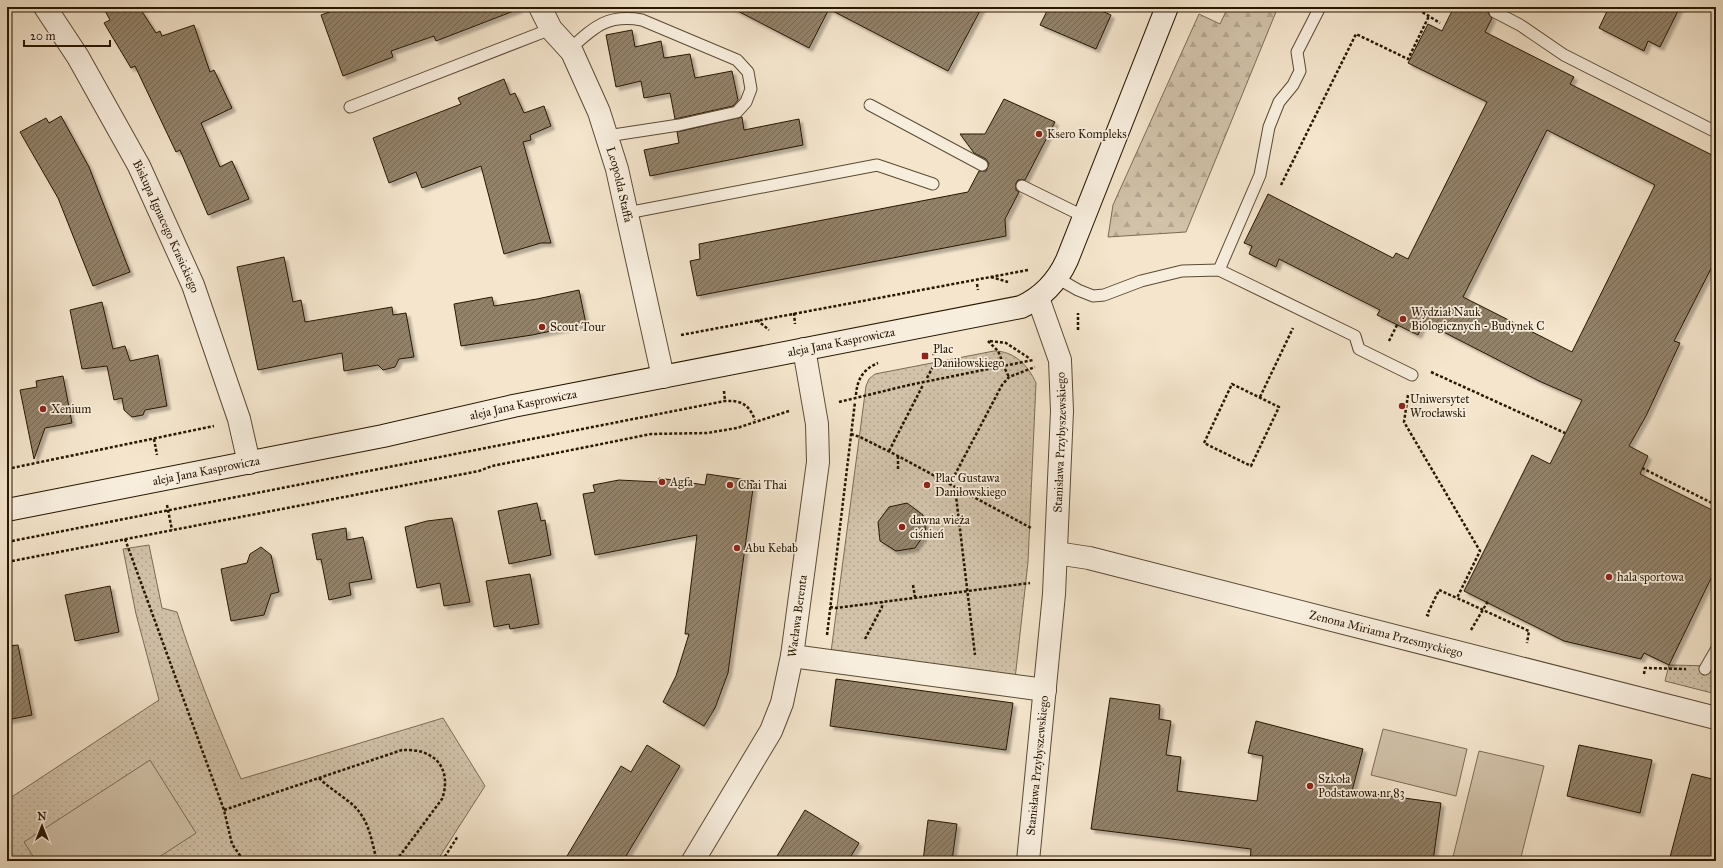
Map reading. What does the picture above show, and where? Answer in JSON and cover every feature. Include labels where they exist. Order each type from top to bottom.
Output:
[{"type":"street","name":"Biskupa Ignacego Krasickiego","points":[[45,7],[78,57],[139,166],[194,285],[239,419],[249,463]]},
{"type":"street","name":"Leopolda Staffa","points":[[540,7],[551,29],[570,49],[599,112],[607,136],[628,213],[663,377]]},
{"type":"street","points":[[1038,298],[1057,278],[1067,260],[1167,7]]},
{"type":"street","name":"aleja Jana Kasprowicza","points":[[7,510],[383,436],[513,406],[1009,310],[1021,307],[1038,298]]},
{"type":"street","name":"Stanisława Przybyszewskiego","points":[[1028,861],[1046,690],[1056,553],[1062,419],[1062,370],[1038,298]]},
{"type":"street","name":"Wacława Berenta","points":[[693,861],[771,731],[782,703],[792,656],[818,462],[817,424],[804,349]]},
{"type":"street","name":"Zenona Miriama Przesmyckiego","points":[[1056,553],[1089,558],[1716,718]]},
{"type":"street","points":[[792,656],[854,663],[1046,690]]},
{"type":"lane","points":[[1219,270],[1260,175],[1269,127],[1279,102],[1293,85],[1300,71],[1297,52],[1320,7]]},
{"type":"lane","points":[[1495,12],[1520,26],[1564,55],[1716,132]]},
{"type":"lane","points":[[570,49],[594,27],[617,18],[630,18],[642,20],[737,60],[748,72],[751,89],[746,102],[737,112],[679,125],[607,136]]},
{"type":"lane","points":[[350,107],[551,29]]},
{"type":"lane","points":[[870,105],[982,165]]},
{"type":"lane","points":[[628,213],[877,165],[933,184]]},
{"type":"lane","points":[[1022,186],[1085,217]]},
{"type":"lane","points":[[1057,278],[1078,290],[1093,296],[1104,295],[1141,281],[1182,271],[1219,270],[1355,336],[1359,349],[1412,375]]},
{"type":"lane","points":[[1705,669],[1716,650]]},
{"type":"path","points":[[1415,7],[1440,23]]},
{"type":"path","points":[[1281,185],[1356,34],[1408,59],[1429,16]]},
{"type":"path","points":[[677,336],[990,277]]},
{"type":"path","points":[[1076,335],[1078,325],[1078,290]]},
{"type":"path","points":[[1260,397],[1302,310]]},
{"type":"path","points":[[1392,335],[1397,325]]},
{"type":"path","points":[[981,343],[997,341],[1006,343],[1029,358]]},
{"type":"path","points":[[988,342],[998,351],[1003,363]]},
{"type":"path","points":[[925,354],[940,351]]},
{"type":"path","points":[[927,378],[934,362],[933,352]]},
{"type":"path","points":[[837,402],[909,385],[1037,359]]},
{"type":"path","points":[[856,395],[857,384],[864,372],[873,365],[886,362]]},
{"type":"path","points":[[950,484],[996,393],[1009,377],[1038,366]]},
{"type":"path","points":[[1457,598],[1480,551],[1404,422],[1412,375],[1423,368],[1566,433]]},
{"type":"path","points":[[1006,369],[1009,377]]},
{"type":"path","points":[[1232,384],[1260,397],[1279,406],[1251,466],[1204,443],[1232,384]]},
{"type":"path","points":[[889,451],[923,386]]},
{"type":"path","points":[[7,542],[725,401],[740,401],[745,404],[751,410],[755,420]]},
{"type":"path","points":[[824,660],[855,402]]},
{"type":"path","points":[[7,562],[479,471],[492,466],[651,434],[707,433],[737,428],[791,410]]},
{"type":"path","points":[[7,469],[220,425]]},
{"type":"path","points":[[851,434],[889,451],[1035,530]]},
{"type":"path","points":[[898,456],[898,471]]},
{"type":"path","points":[[1642,468],[1716,505]]},
{"type":"path","points":[[958,489],[956,496],[976,680]]},
{"type":"path","points":[[168,506],[172,530]]},
{"type":"path","points":[[125,539],[224,810],[232,844],[244,861]]},
{"type":"path","points":[[830,607],[836,608],[1032,583]]},
{"type":"path","points":[[913,585],[915,597]]},
{"type":"path","points":[[1433,617],[1426,615],[1439,590],[1529,631],[1527,641]]},
{"type":"path","points":[[1474,624],[1488,601]]},
{"type":"path","points":[[854,663],[855,656],[882,607],[882,602]]},
{"type":"path","points":[[1645,668],[1705,669]]},
{"type":"path","points":[[224,810],[402,750],[428,754],[440,764],[446,778],[446,788],[442,800],[396,861]]},
{"type":"path","points":[[320,778],[333,791],[353,805],[364,818],[372,835],[377,861]]},
{"type":"path","points":[[442,861],[458,836]]},
{"type":"green space","points":[[1228,7],[1278,7],[1186,232],[1108,237],[1113,205],[1199,14],[1220,24]]},
{"type":"green space","points":[[994,351],[1008,353],[1020,360],[1029,370],[1036,383],[1028,562],[1015,679],[831,652],[866,386],[869,379],[875,374]]},
{"type":"green space","points":[[149,545],[162,608],[177,612],[191,654],[223,738],[241,779],[443,718],[485,786],[437,861],[7,861],[7,800],[159,700],[136,614],[123,549]]},
{"type":"green space","points":[[1669,665],[1716,666],[1716,694],[1665,681]]},
{"type":"green space","points":[[1383,729],[1467,749],[1456,796],[1371,775]]},
{"type":"green space","points":[[1479,751],[1544,766],[1520,861],[1452,861]]},
{"type":"green space","points":[[150,760],[196,833],[153,861],[36,861],[24,842]]},
{"type":"building","points":[[103,7],[139,7],[156,33],[160,31],[162,36],[194,25],[210,72],[214,70],[232,108],[201,123],[220,167],[232,161],[249,199],[208,215],[180,150],[176,152],[135,66],[131,68],[104,23],[110,20]]},
{"type":"building","points":[[343,7],[519,7],[519,9],[436,41],[434,36],[391,51],[393,57],[343,76],[321,15]]},
{"type":"building","points":[[730,7],[982,7],[948,71],[829,9],[809,48]]},
{"type":"building","points":[[1049,7],[1093,7],[1111,15],[1096,49],[1040,25]]},
{"type":"building","points":[[1454,7],[1490,7],[1488,13],[1492,18],[1485,32],[1574,77],[1570,84],[1716,157],[1716,259],[1674,341],[1680,343],[1646,416],[1629,446],[1648,456],[1640,474],[1716,512],[1716,568],[1669,665],[1644,653],[1641,659],[1564,641],[1464,591],[1532,455],[1550,464],[1582,400],[1539,381],[1424,322],[1418,335],[1377,315],[1380,310],[1279,259],[1276,267],[1249,254],[1252,246],[1244,243],[1268,194],[1393,258],[1396,253],[1408,259],[1487,102],[1408,63],[1428,24],[1442,31]],"holes":[[[1547,130],[1655,185],[1572,352],[1463,297]]]},
{"type":"building","points":[[1609,7],[1680,7],[1660,47],[1648,41],[1644,51],[1599,28]]},
{"type":"building","points":[[632,30],[635,47],[661,41],[664,58],[690,54],[695,78],[732,71],[738,100],[733,106],[675,119],[670,93],[644,98],[641,81],[616,87],[606,35]]},
{"type":"building","points":[[504,79],[510,95],[515,93],[524,113],[544,106],[551,126],[530,135],[531,140],[523,142],[551,243],[541,243],[504,254],[481,166],[422,188],[416,172],[389,183],[373,138],[461,104],[458,98]]},
{"type":"building","points":[[1004,99],[1055,122],[1025,180],[1018,180],[1016,183],[1016,190],[1019,192],[1005,219],[1006,236],[697,296],[690,261],[700,259],[699,244],[968,192],[979,171],[986,171],[989,164],[986,159],[974,153],[960,134],[985,134]]},
{"type":"building","points":[[61,116],[89,167],[130,272],[93,286],[58,198],[20,132],[46,118],[49,123]]},
{"type":"building","points":[[742,117],[744,130],[799,119],[803,145],[650,176],[644,150],[679,143],[677,132]]},
{"type":"building","points":[[284,257],[293,302],[301,300],[305,322],[392,307],[393,315],[406,313],[414,357],[399,359],[395,367],[383,370],[378,365],[344,371],[342,353],[258,370],[237,267]]},
{"type":"building","points":[[579,290],[586,324],[532,335],[461,346],[454,304],[492,297],[494,306]]},
{"type":"building","points":[[102,302],[113,349],[125,346],[130,361],[158,355],[167,406],[145,410],[143,415],[132,417],[124,410],[122,398],[114,400],[107,366],[82,369],[70,310]]},
{"type":"building","name":"Xenium","points":[[63,376],[72,423],[45,428],[34,459],[20,390],[37,387],[36,381]]},
{"type":"building","points":[[707,474],[754,481],[728,673],[715,708],[704,726],[663,702],[676,676],[689,634],[685,634],[697,535],[595,555],[583,494],[595,492],[593,485],[619,480],[658,482],[659,478],[705,485]]},
{"type":"building","points":[[537,503],[541,521],[545,520],[551,555],[509,564],[498,511]]},
{"type":"building","name":"dawna wieża ciśnień","points":[[907,503],[923,515],[926,532],[915,548],[896,551],[880,541],[878,522],[889,507]]},
{"type":"building","points":[[452,518],[470,602],[444,606],[440,583],[417,588],[405,527],[427,521]]},
{"type":"building","points":[[346,528],[347,540],[363,537],[372,579],[349,583],[351,595],[329,600],[321,559],[317,560],[312,534]]},
{"type":"building","points":[[261,547],[271,555],[279,592],[271,594],[264,615],[231,621],[221,569],[247,563],[250,554]]},
{"type":"building","points":[[530,574],[539,624],[510,629],[509,624],[494,627],[486,581]]},
{"type":"building","points":[[110,586],[119,632],[75,641],[65,595]]},
{"type":"building","points":[[18,645],[32,715],[7,720],[7,646]]},
{"type":"building","points":[[836,679],[1013,703],[1006,750],[830,726]]},
{"type":"building","points":[[1110,698],[1160,705],[1159,719],[1171,721],[1166,755],[1181,757],[1177,791],[1257,801],[1263,756],[1248,753],[1256,721],[1363,749],[1352,791],[1441,803],[1433,861],[1250,861],[1251,849],[1091,829]]},
{"type":"building","points":[[647,745],[680,766],[623,861],[564,861],[621,766],[631,772]]},
{"type":"building","points":[[1579,745],[1652,760],[1640,813],[1567,796]]},
{"type":"building","points":[[1692,774],[1716,780],[1716,861],[1669,861]]},
{"type":"building","points":[[805,810],[859,843],[848,861],[774,861]]},
{"type":"building","points":[[928,820],[957,824],[952,861],[923,861]]},
{"type":"place","name":"Ksero Kompleks","points":[[1039,134]]},
{"type":"place","name":"Wydział Nauk Biologicznych - Budynek C","points":[[1403,319]]},
{"type":"place","name":"Scout Tour","points":[[542,327]]},
{"type":"place","name":"Plac Daniłowskiego","points":[[925,356]]},
{"type":"place","name":"Uniwersytet Wrocławski","points":[[1402,406]]},
{"type":"place","name":"Xenium","points":[[43,409]]},
{"type":"place","name":"Agfa","points":[[662,482]]},
{"type":"place","name":"Chai Thai","points":[[730,485]]},
{"type":"place","name":"Plac Gustawa Daniłowskiego","points":[[927,485]]},
{"type":"place","name":"dawna wieża ciśnień","points":[[902,527]]},
{"type":"place","name":"Abu Kebab","points":[[737,548]]},
{"type":"place","name":"hala sportowa","points":[[1609,577]]},
{"type":"place","name":"Szkoła Podstawowa nr 83","points":[[1310,786]]}]
